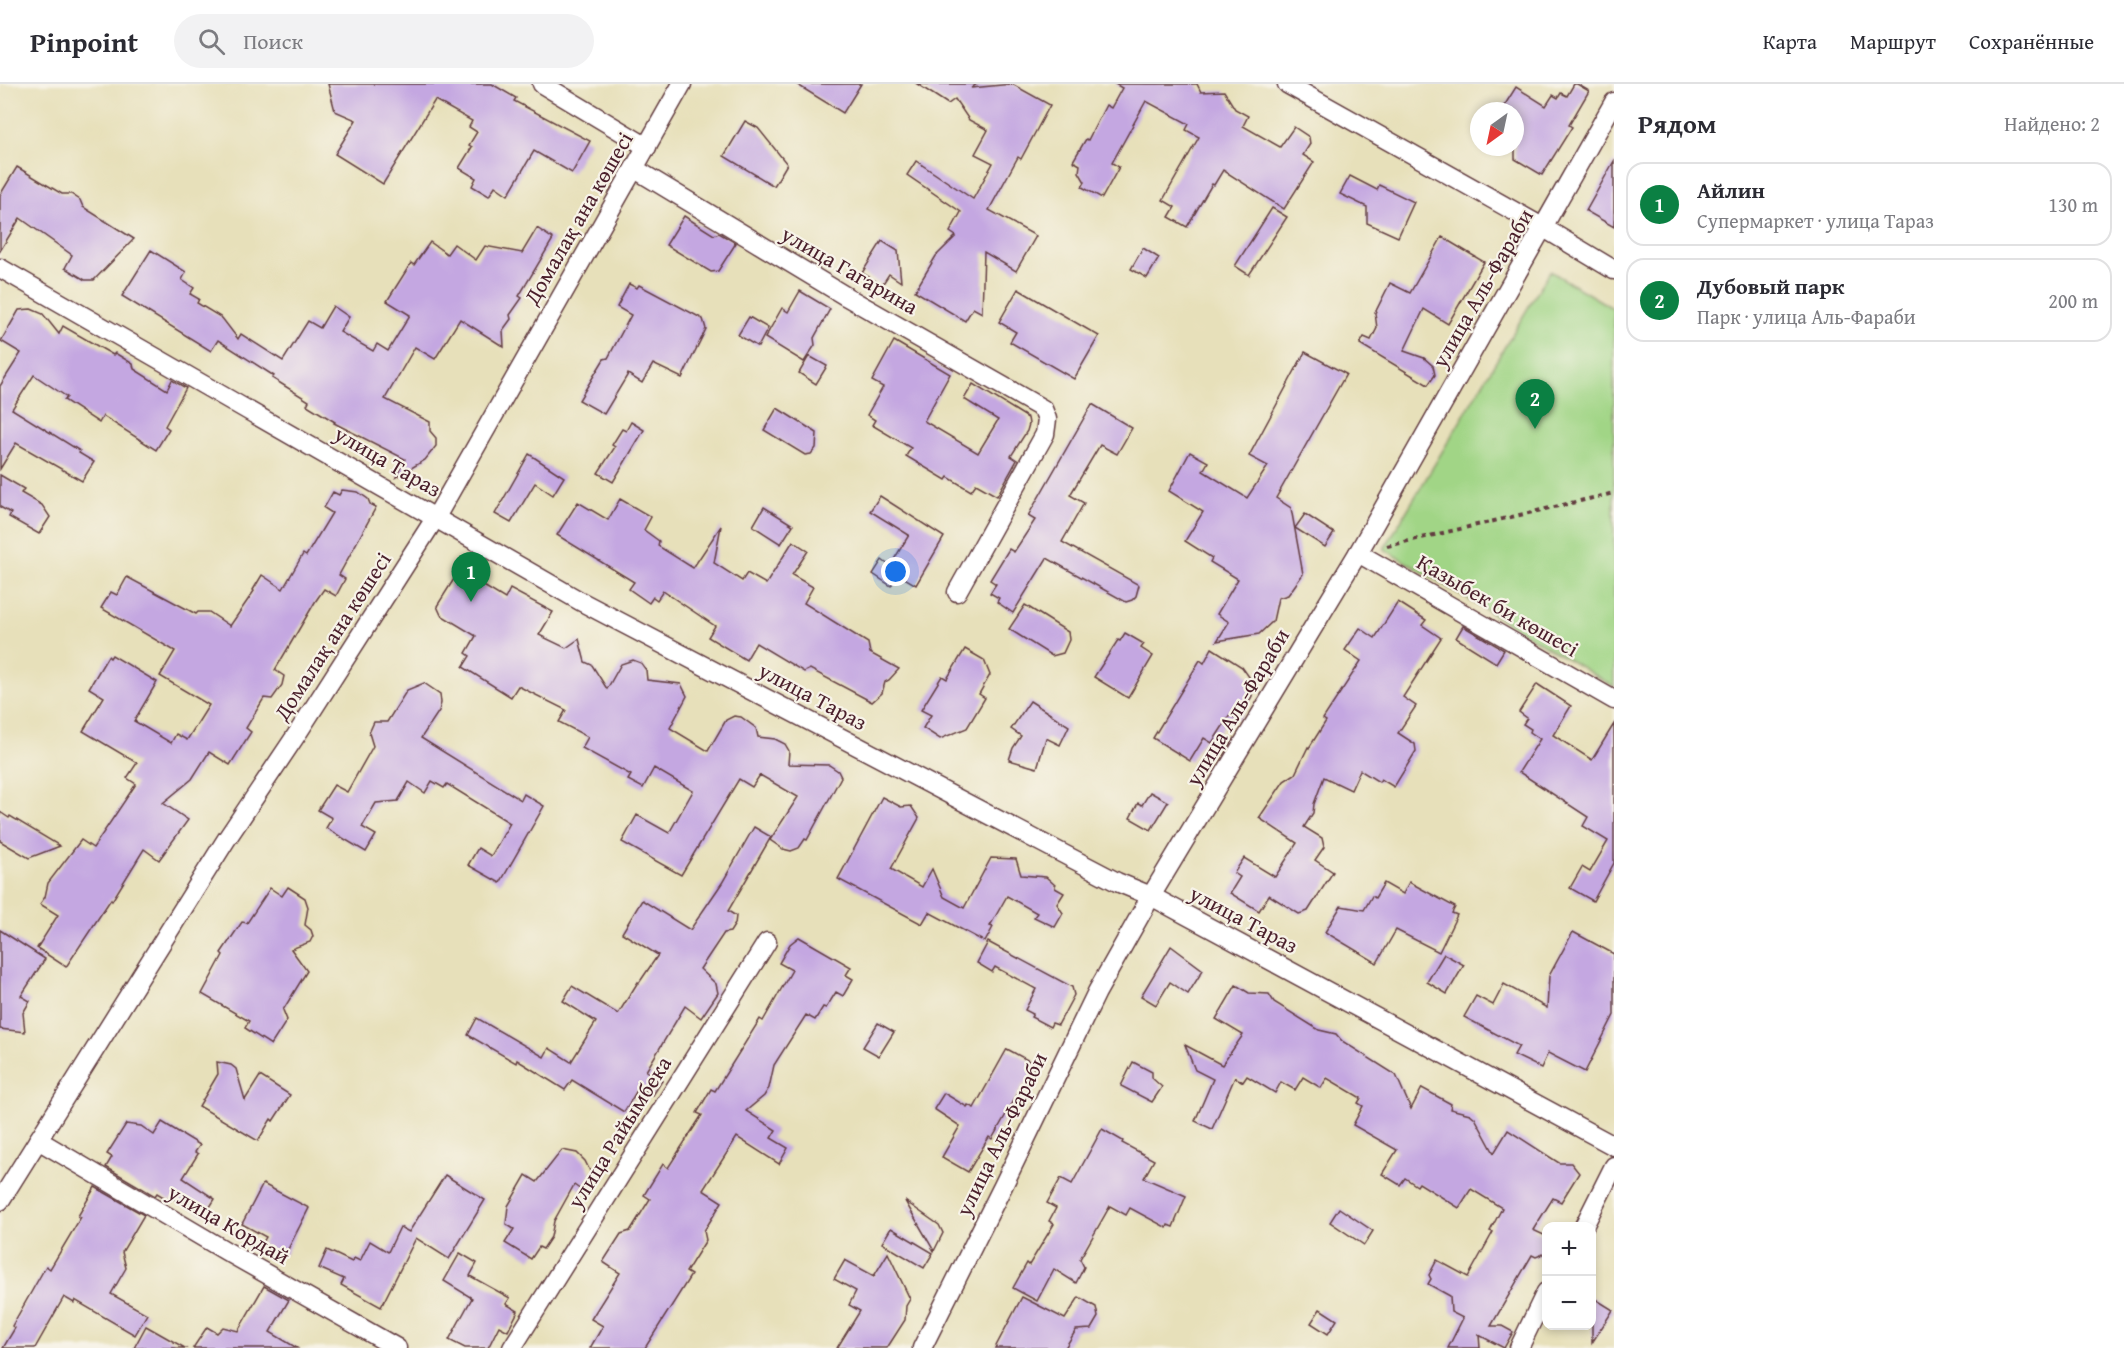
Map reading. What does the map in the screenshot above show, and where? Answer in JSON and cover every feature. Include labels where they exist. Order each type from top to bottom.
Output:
[{"type":"street","points":[[542,84],[647,147]]},
{"type":"street","name":"Домалақ ана көшесі","points":[[0,1201],[226,840],[436,517],[682,84]]},
{"type":"street","points":[[1287,84],[1544,228],[1614,270]]},
{"type":"street","name":"улица Аль-Фараби","points":[[922,1348],[1096,992],[1151,896],[1358,553],[1614,102]]},
{"type":"street","name":"улица Гагарина","points":[[635,169],[847,297],[1043,409],[1047,419],[1045,434],[957,592]]},
{"type":"street","name":"улица Тараз","points":[[0,268],[580,601],[1117,882],[1151,896],[1614,1146]]},
{"type":"street","name":"Қазыбек би көшесі","points":[[1358,553],[1614,700]]},
{"type":"street","name":"улица Райымбека","points":[[512,1348],[767,942]]},
{"type":"street","name":"улица Кордай","points":[[38,1140],[397,1348]]},
{"type":"street","points":[[1586,1222],[1614,1166]]},
{"type":"street","points":[[1519,1348],[1542,1300]]},
{"type":"path","points":[[1358,553],[1614,493]]},
{"type":"green space","points":[[1550,271],[1614,309],[1614,687],[1384,549]]},
{"type":"building","points":[[328,84],[492,84],[516,98],[514,101],[590,141],[572,173],[534,151],[508,195],[495,186],[489,196],[472,186],[476,178],[459,168],[472,147],[469,145],[477,132],[469,127],[472,121],[435,100],[383,184],[335,154],[356,120],[335,111]]},
{"type":"building","points":[[796,84],[861,84],[843,113]]},
{"type":"building","points":[[917,84],[977,84],[971,88],[1012,84],[1050,105],[1021,159],[1018,157],[989,210],[1036,236],[1016,271],[984,252],[982,313],[973,308],[965,321],[915,291],[936,256],[956,236],[950,232],[961,212],[907,175],[916,161],[973,199],[993,163],[975,154],[988,130],[969,120],[955,99],[948,104]]},
{"type":"building","points":[[1115,84],[1197,84],[1201,92],[1224,91],[1235,109],[1248,116],[1243,126],[1280,147],[1294,127],[1309,137],[1310,144],[1303,155],[1314,162],[1284,209],[1223,170],[1214,185],[1212,184],[1187,227],[1169,217],[1175,207],[1163,200],[1199,137],[1186,130],[1189,124],[1146,101],[1112,163],[1119,167],[1102,198],[1082,187],[1085,182],[1079,172],[1080,165],[1073,161],[1086,139],[1088,140],[1106,105],[1111,108],[1122,88]]},
{"type":"building","points":[[1574,84],[1589,91],[1569,125],[1572,127],[1542,175],[1515,159],[1515,156],[1524,156],[1524,102],[1507,102],[1516,87],[1546,106],[1553,95],[1558,98],[1561,93],[1567,96]]},
{"type":"building","points":[[745,121],[758,128],[787,164],[774,186],[724,156]]},
{"type":"building","points":[[1614,161],[1614,227],[1586,211]]},
{"type":"building","points":[[17,167],[62,194],[71,194],[80,200],[83,207],[134,239],[94,280],[85,280],[65,268],[72,255],[20,218],[0,251],[0,195]]},
{"type":"building","points":[[1350,176],[1377,190],[1379,185],[1414,202],[1398,237],[1367,223],[1367,207],[1340,194]]},
{"type":"building","points":[[1272,208],[1287,217],[1249,275],[1235,266]]},
{"type":"building","points":[[684,216],[714,235],[719,233],[736,243],[718,271],[711,272],[666,245]]},
{"type":"building","points":[[537,228],[553,239],[519,296],[522,298],[503,330],[504,347],[460,319],[435,359],[415,347],[385,399],[430,422],[430,431],[436,438],[436,446],[425,460],[396,477],[405,459],[334,423],[307,405],[309,401],[218,340],[211,351],[122,296],[151,250],[186,272],[182,280],[194,288],[190,294],[199,299],[197,303],[222,318],[238,339],[241,334],[283,361],[308,321],[320,328],[333,306],[349,317],[340,332],[373,351],[377,344],[388,351],[410,315],[387,301],[411,263],[414,265],[430,242],[447,254],[454,244],[476,260],[485,246],[522,253]]},
{"type":"building","points":[[1442,237],[1484,262],[1448,324],[1424,309],[1404,351],[1424,358],[1433,366],[1435,375],[1428,385],[1360,344],[1364,337],[1371,340],[1377,328],[1375,313],[1390,283],[1410,293]]},
{"type":"building","points":[[882,241],[898,251],[901,282],[889,274],[882,285],[862,273]]},
{"type":"building","points":[[1143,248],[1159,258],[1147,278],[1131,269]]},
{"type":"building","points":[[629,284],[637,288],[639,285],[703,319],[706,329],[682,378],[653,364],[642,383],[628,374],[604,414],[579,400],[604,359],[608,358],[631,315],[617,307]]},
{"type":"building","points":[[1018,289],[1099,336],[1074,379],[1010,342],[1016,332],[999,322]]},
{"type":"building","points":[[800,291],[830,309],[814,338],[815,345],[804,362],[765,338],[782,308],[788,312]]},
{"type":"building","points":[[31,309],[43,314],[59,334],[63,326],[133,364],[134,369],[167,390],[172,380],[186,388],[165,426],[169,429],[156,450],[103,416],[99,423],[64,400],[67,397],[34,375],[12,409],[94,462],[82,481],[16,443],[0,469],[0,386],[21,353],[1,341],[19,310]]},
{"type":"building","points":[[749,317],[768,328],[758,347],[738,335]]},
{"type":"building","points":[[894,341],[950,374],[924,421],[978,453],[998,420],[964,399],[973,384],[1028,418],[1027,431],[1011,456],[1017,460],[997,496],[976,484],[971,491],[948,477],[946,480],[906,456],[911,448],[872,425],[875,420],[867,415],[883,387],[872,381]]},
{"type":"building","points":[[1305,352],[1346,374],[1276,498],[1291,508],[1303,574],[1288,595],[1278,598],[1273,621],[1259,634],[1217,641],[1229,622],[1217,614],[1238,579],[1210,562],[1212,558],[1185,541],[1203,512],[1169,491],[1190,452],[1208,462],[1203,471],[1247,498],[1268,466],[1249,456]]},
{"type":"building","points":[[809,356],[827,366],[816,384],[799,373]]},
{"type":"building","points":[[1092,404],[1132,428],[1117,454],[1100,445],[1070,495],[1084,503],[1062,542],[1139,585],[1136,596],[1126,602],[1047,558],[1013,613],[997,602],[999,598],[990,593],[996,584],[990,580],[1009,549],[1014,552],[1035,520],[1028,516]]},
{"type":"building","points":[[777,408],[817,433],[816,448],[811,454],[805,455],[764,430]]},
{"type":"building","points":[[631,422],[644,430],[613,482],[598,473],[615,447],[612,445],[622,429],[626,431]]},
{"type":"building","points":[[529,454],[564,477],[553,495],[535,483],[511,523],[495,514]]},
{"type":"building","points":[[0,475],[24,489],[21,493],[42,505],[50,517],[39,534],[9,517],[11,513],[0,507]]},
{"type":"building","points":[[342,490],[358,492],[376,507],[339,575],[345,579],[336,596],[324,589],[315,602],[275,670],[284,676],[282,685],[272,699],[264,698],[246,728],[251,732],[230,765],[209,752],[192,779],[163,803],[188,820],[159,860],[144,849],[112,901],[111,899],[66,967],[37,948],[58,915],[40,904],[45,897],[48,883],[81,840],[93,848],[136,784],[127,778],[137,763],[83,731],[104,697],[89,688],[108,656],[110,658],[112,655],[157,682],[134,721],[171,743],[176,734],[187,740],[209,705],[160,676],[175,651],[101,608],[111,592],[117,595],[127,577],[196,614],[209,612],[230,626],[262,575],[283,589],[303,554],[306,556],[332,513],[324,508],[333,492],[339,495]]},
{"type":"building","points":[[880,496],[944,537],[916,585],[898,574],[891,586],[873,574],[882,560],[890,566],[909,535],[870,511]]},
{"type":"building","points":[[620,499],[651,517],[644,530],[659,541],[658,546],[693,568],[721,526],[714,563],[742,581],[747,573],[766,584],[793,541],[808,551],[792,575],[813,587],[804,603],[868,643],[870,653],[899,669],[885,682],[882,693],[872,702],[810,669],[804,672],[756,643],[746,660],[708,637],[715,626],[663,591],[657,600],[653,597],[649,603],[629,589],[634,582],[557,535],[578,502],[608,520]]},
{"type":"building","points":[[764,507],[793,525],[781,544],[753,526]]},
{"type":"building","points":[[1305,514],[1334,533],[1325,547],[1295,528]]},
{"type":"building","points":[[459,571],[505,599],[510,589],[553,612],[539,635],[566,648],[579,639],[585,662],[592,665],[607,689],[621,664],[633,660],[641,663],[646,670],[647,680],[681,684],[687,696],[670,728],[708,751],[726,720],[734,716],[741,717],[756,728],[758,737],[775,739],[785,744],[789,751],[788,764],[829,765],[838,771],[841,777],[807,840],[805,839],[799,848],[791,851],[783,849],[770,840],[798,797],[760,775],[752,787],[739,779],[681,875],[622,842],[637,815],[669,833],[693,791],[654,768],[643,788],[628,780],[631,775],[582,748],[588,737],[559,722],[566,710],[518,686],[511,697],[463,667],[470,656],[466,653],[476,636],[441,615],[437,606]]},
{"type":"building","points":[[1398,602],[1426,620],[1422,625],[1441,638],[1403,697],[1416,706],[1398,733],[1415,744],[1416,751],[1394,787],[1381,779],[1379,782],[1360,770],[1351,790],[1324,777],[1313,813],[1304,827],[1322,838],[1324,847],[1315,860],[1333,872],[1308,911],[1299,914],[1269,895],[1259,911],[1230,893],[1240,877],[1234,873],[1244,858],[1275,877],[1297,843],[1259,818],[1284,781],[1295,774],[1308,747],[1326,721],[1323,719],[1361,661],[1345,650],[1360,628],[1375,638]]},
{"type":"building","points":[[1025,605],[1068,632],[1069,640],[1063,653],[1052,656],[1009,629]]},
{"type":"building","points":[[1463,626],[1504,650],[1496,663],[1456,638]]},
{"type":"building","points":[[1125,633],[1144,644],[1141,648],[1153,656],[1128,698],[1094,677]]},
{"type":"building","points":[[1212,648],[1242,667],[1252,681],[1252,696],[1239,720],[1230,715],[1212,743],[1204,738],[1190,761],[1153,738],[1200,660],[1204,663]]},
{"type":"building","points":[[965,649],[984,660],[990,675],[979,694],[985,698],[967,728],[940,739],[923,728],[931,715],[921,710],[942,676],[947,679]]},
{"type":"building","points":[[424,683],[440,694],[441,703],[439,711],[421,738],[521,800],[524,794],[544,806],[500,883],[468,865],[478,848],[491,856],[510,823],[447,784],[444,788],[432,781],[425,793],[409,782],[398,801],[376,803],[362,827],[376,835],[366,852],[326,828],[332,818],[318,810],[334,785],[347,792],[373,746],[369,733],[374,722],[387,722],[407,690]]},
{"type":"building","points":[[1537,684],[1571,706],[1553,735],[1592,760],[1614,724],[1614,863],[1593,901],[1570,888],[1582,867],[1590,872],[1608,841],[1583,826],[1588,817],[1519,772],[1540,739],[1523,724],[1527,718],[1519,712]]},
{"type":"building","points":[[1030,701],[1069,726],[1060,745],[1046,738],[1037,768],[1009,760],[1021,736],[1011,729]]},
{"type":"building","points":[[1150,792],[1168,802],[1151,830],[1130,818],[1138,803],[1142,805]]},
{"type":"building","points":[[882,797],[901,807],[911,806],[919,818],[891,869],[922,887],[932,869],[944,897],[964,908],[991,858],[1016,859],[1021,875],[1046,877],[1055,885],[1055,888],[1064,893],[1057,904],[1063,913],[1055,927],[1034,917],[1037,913],[1007,896],[990,926],[993,927],[985,942],[929,912],[922,924],[838,879]]},
{"type":"building","points":[[0,812],[60,846],[29,858],[0,841]]},
{"type":"building","points":[[754,827],[771,837],[728,911],[736,916],[735,924],[730,932],[724,933],[700,969],[716,984],[718,993],[701,1018],[685,1006],[646,1071],[662,1081],[653,1095],[639,1087],[624,1112],[572,1080],[565,1090],[517,1060],[516,1063],[468,1035],[477,1018],[544,1057],[549,1048],[571,1062],[596,1022],[563,1001],[572,986],[618,1014],[658,955],[622,933],[642,900],[690,930],[722,883]]},
{"type":"building","points":[[1409,882],[1455,907],[1452,913],[1457,915],[1439,952],[1396,930],[1377,963],[1325,932],[1341,906],[1364,910],[1372,896],[1375,898],[1384,883],[1403,894]]},
{"type":"building","points":[[288,887],[305,898],[308,907],[305,925],[311,930],[313,936],[310,942],[291,949],[307,971],[283,1010],[287,1020],[271,1045],[245,1028],[249,1021],[202,994],[223,955],[221,953],[242,922],[247,923],[270,888],[282,896]]},
{"type":"building","points":[[0,930],[45,959],[21,996],[30,1001],[23,1013],[25,1032],[0,1029]]},
{"type":"building","points":[[1573,932],[1614,954],[1614,1015],[1585,1072],[1548,1053],[1541,1068],[1514,1055],[1519,1046],[1464,1017],[1476,996],[1493,1005],[1504,984],[1547,1008],[1549,976]]},
{"type":"building","points":[[799,937],[851,967],[846,975],[853,979],[843,996],[836,992],[815,1020],[806,1015],[774,1065],[769,1088],[764,1096],[746,1111],[776,1130],[771,1138],[788,1148],[779,1164],[737,1137],[703,1190],[722,1202],[704,1231],[706,1240],[686,1272],[691,1275],[645,1348],[590,1348],[603,1326],[591,1319],[620,1273],[603,1262],[621,1234],[630,1231],[650,1199],[644,1195],[663,1164],[668,1168],[702,1115],[697,1113],[711,1089],[715,1091],[760,1019],[763,1021],[792,970],[779,963],[790,944]]},
{"type":"building","points":[[988,942],[1072,987],[1074,995],[1058,1025],[1052,1023],[1050,1027],[1031,1017],[1033,1014],[1025,1010],[1036,989],[995,967],[992,972],[977,963]]},
{"type":"building","points":[[1171,946],[1203,970],[1188,994],[1170,982],[1156,1005],[1141,996]]},
{"type":"building","points":[[1444,954],[1464,965],[1447,994],[1427,982]]},
{"type":"building","points":[[1236,985],[1249,993],[1269,994],[1274,1002],[1319,1030],[1336,1034],[1342,1041],[1396,1075],[1411,1109],[1422,1088],[1451,1104],[1450,1109],[1470,1114],[1475,1118],[1494,1153],[1508,1130],[1559,1163],[1571,1163],[1579,1173],[1561,1202],[1553,1198],[1533,1230],[1542,1234],[1542,1255],[1536,1257],[1532,1255],[1491,1326],[1502,1326],[1513,1332],[1504,1348],[1479,1335],[1480,1348],[1448,1348],[1463,1318],[1451,1312],[1450,1296],[1428,1284],[1431,1279],[1429,1275],[1437,1260],[1468,1277],[1493,1232],[1490,1231],[1502,1208],[1471,1189],[1459,1208],[1419,1183],[1417,1186],[1405,1178],[1400,1185],[1382,1174],[1397,1150],[1353,1125],[1363,1106],[1358,1103],[1361,1098],[1327,1078],[1321,1088],[1303,1077],[1295,1090],[1281,1082],[1275,1093],[1247,1076],[1243,1082],[1235,1077],[1212,1129],[1195,1121],[1213,1079],[1195,1070],[1185,1045],[1222,1065],[1243,1035],[1216,1019]]},
{"type":"building","points":[[878,1023],[894,1032],[879,1056],[863,1047]]},
{"type":"building","points":[[1007,1049],[1033,1063],[1034,1076],[1024,1083],[992,1139],[989,1137],[968,1172],[942,1157],[960,1126],[934,1109],[944,1093],[967,1107],[968,1105],[974,1108]]},
{"type":"building","points":[[217,1062],[231,1065],[236,1069],[245,1100],[260,1076],[290,1095],[273,1121],[271,1119],[258,1141],[199,1106],[218,1074]]},
{"type":"building","points":[[1133,1062],[1152,1072],[1152,1078],[1162,1087],[1152,1102],[1121,1086]]},
{"type":"building","points":[[162,1122],[200,1145],[195,1152],[198,1154],[183,1178],[215,1199],[205,1215],[172,1198],[170,1201],[157,1193],[155,1196],[106,1167],[112,1157],[107,1154],[126,1124],[141,1126],[154,1135]]},
{"type":"building","points":[[1102,1129],[1154,1160],[1144,1178],[1186,1196],[1173,1227],[1168,1225],[1167,1228],[1130,1208],[1126,1215],[1110,1206],[1080,1259],[1084,1267],[1076,1283],[1054,1269],[1037,1301],[1013,1288],[1054,1224],[1049,1221],[1056,1208],[1047,1203],[1061,1178],[1072,1184]]},
{"type":"building","points":[[562,1150],[577,1153],[585,1161],[591,1173],[581,1190],[574,1185],[554,1221],[551,1237],[543,1249],[539,1247],[531,1259],[505,1243],[514,1229],[506,1224],[508,1206],[526,1175],[537,1182]]},
{"type":"building","points":[[445,1175],[485,1200],[449,1259],[416,1238],[381,1307],[341,1285],[344,1279],[319,1268],[327,1250],[352,1262],[354,1258],[360,1261],[370,1241],[388,1252],[400,1227],[409,1232]]},
{"type":"building","points":[[263,1184],[309,1208],[285,1255],[262,1244],[266,1237],[242,1224]]},
{"type":"building","points":[[95,1187],[144,1215],[122,1252],[126,1268],[111,1294],[147,1314],[135,1335],[75,1300],[74,1303],[64,1297],[35,1348],[3,1348],[15,1328],[12,1326],[46,1266],[50,1269],[81,1217],[78,1216]]},
{"type":"building","points":[[905,1201],[939,1225],[943,1233],[934,1251]]},
{"type":"building","points":[[1339,1208],[1373,1231],[1364,1245],[1330,1222]]},
{"type":"building","points":[[891,1228],[933,1253],[924,1268],[882,1243]]},
{"type":"building","points":[[460,1253],[477,1263],[470,1276],[510,1298],[506,1304],[518,1311],[508,1331],[499,1326],[488,1348],[465,1348],[449,1340],[472,1298],[444,1281]]},
{"type":"building","points":[[888,1253],[910,1299],[906,1306],[905,1320],[887,1348],[837,1348],[860,1311],[849,1305],[856,1291],[834,1279],[845,1260],[874,1276]]},
{"type":"building","points":[[264,1286],[289,1300],[270,1332],[297,1348],[193,1348],[207,1327],[217,1333],[223,1327],[238,1331]]},
{"type":"building","points":[[1022,1297],[1065,1319],[1079,1297],[1096,1307],[1098,1317],[1091,1329],[1076,1330],[1065,1348],[995,1348]]},
{"type":"building","points":[[1596,1299],[1613,1310],[1592,1343],[1592,1330],[1596,1330]]},
{"type":"building","points":[[1320,1309],[1337,1320],[1328,1334],[1311,1323]]},
{"type":"building","points":[[146,1326],[185,1348],[134,1348]]},
{"type":"place","name":"Дубовый парк","points":[[1535,429]]},
{"type":"place","name":"Айлин","points":[[471,602]]}]
